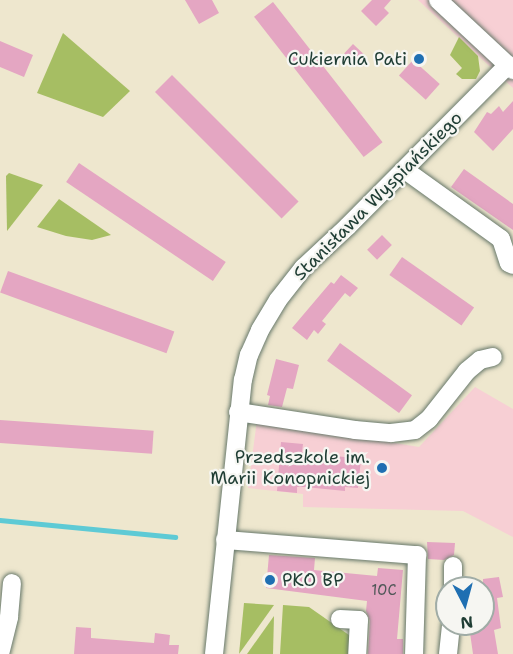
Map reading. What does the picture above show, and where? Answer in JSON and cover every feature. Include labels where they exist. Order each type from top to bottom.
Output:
[{"type":"street","points":[[438,0],[511,67]]},
{"type":"street","name":"Stanisława Wyspiańskiego","points":[[214,654],[238,412],[249,355],[278,300],[303,268],[511,67]]},
{"type":"street","points":[[405,170],[501,239],[509,262],[513,265]]},
{"type":"street","points":[[238,412],[391,434],[415,430],[429,419],[467,370],[480,360],[492,357]]},
{"type":"street","points":[[225,540],[417,555],[414,654]]},
{"type":"street","points":[[453,566],[453,576]]},
{"type":"street","points":[[0,654],[9,617],[12,583]]},
{"type":"street","points":[[340,619],[359,620],[357,654]]},
{"type":"street","points":[[448,654],[450,636]]},
{"type":"shaded area","points":[[418,0],[513,0],[513,88]]},
{"type":"shaded area","name":"Przedszkole im. Marii Konopnickiej","points":[[475,387],[513,409],[513,537],[463,511],[303,507],[303,494],[248,488],[257,420],[419,447]]},
{"type":"green space","points":[[63,33],[130,91],[103,117],[37,93]]},
{"type":"green space","points":[[459,37],[478,56],[480,71],[476,79],[462,79],[456,74],[462,68],[450,55]]},
{"type":"green space","points":[[9,173],[43,185],[7,231],[6,176]]},
{"type":"green space","points":[[59,199],[111,235],[92,240],[66,236],[37,227]]},
{"type":"green space","points":[[244,603],[274,605],[239,654]]},
{"type":"green space","points":[[283,605],[309,607],[349,635],[352,654],[280,654]]},
{"type":"green space","points":[[274,616],[273,654],[247,654]]},
{"type":"building","points":[[185,0],[212,0],[219,13],[199,24]]},
{"type":"building","points":[[372,0],[391,0],[384,8],[389,13],[376,26],[361,11]]},
{"type":"building","points":[[273,2],[383,142],[364,157],[254,17]]},
{"type":"building","points":[[0,41],[33,55],[24,77],[0,67]]},
{"type":"building","points":[[353,44],[365,55],[356,64],[344,54]]},
{"type":"building","points":[[413,60],[440,84],[426,100],[399,76]]},
{"type":"building","points":[[172,75],[299,202],[282,219],[155,92]]},
{"type":"building","points":[[513,101],[513,129],[493,151],[474,132],[487,112],[491,114],[499,106],[503,112]]},
{"type":"building","points":[[79,163],[226,262],[213,281],[66,182]]},
{"type":"building","points":[[464,169],[513,204],[513,230],[451,187]]},
{"type":"building","points":[[382,235],[392,245],[377,260],[367,250]]},
{"type":"building","points":[[402,257],[474,307],[461,325],[389,275]]},
{"type":"building","points":[[8,271],[174,332],[166,353],[0,293]]},
{"type":"building","points":[[341,275],[358,288],[350,297],[345,293],[322,321],[326,324],[318,334],[314,330],[307,340],[292,328],[331,282],[334,284]]},
{"type":"building","points":[[340,343],[412,395],[399,413],[327,361]]},
{"type":"building","points":[[276,359],[299,365],[293,389],[287,388],[282,407],[268,405],[270,396],[267,395]]},
{"type":"building","points":[[0,420],[154,431],[152,454],[0,443]]},
{"type":"building","points":[[281,442],[303,444],[302,452],[361,459],[358,488],[345,487],[345,491],[297,487],[297,493],[277,491]]},
{"type":"building","points":[[427,542],[455,543],[454,555],[444,560],[428,559]]},
{"type":"building","points":[[269,555],[315,558],[314,570],[377,576],[378,568],[403,570],[397,639],[403,639],[403,654],[368,654],[370,621],[366,611],[367,601],[266,588]]},
{"type":"building","points":[[499,577],[503,597],[497,598],[501,628],[495,630],[495,578]]},
{"type":"building","points":[[76,627],[91,628],[91,638],[154,643],[155,633],[170,635],[169,645],[179,645],[178,654],[74,654]]},
{"type":"building","points":[[470,636],[495,636],[498,654],[473,654]]},
{"type":"waterway","points":[[0,520],[175,537]]},
{"type":"place","name":"Cukiernia Pati","points":[[419,59]]},
{"type":"place","name":"Przedszkole im. Marii Konopnickiej","points":[[382,468]]},
{"type":"place","name":"PKO BP","points":[[270,580]]}]
